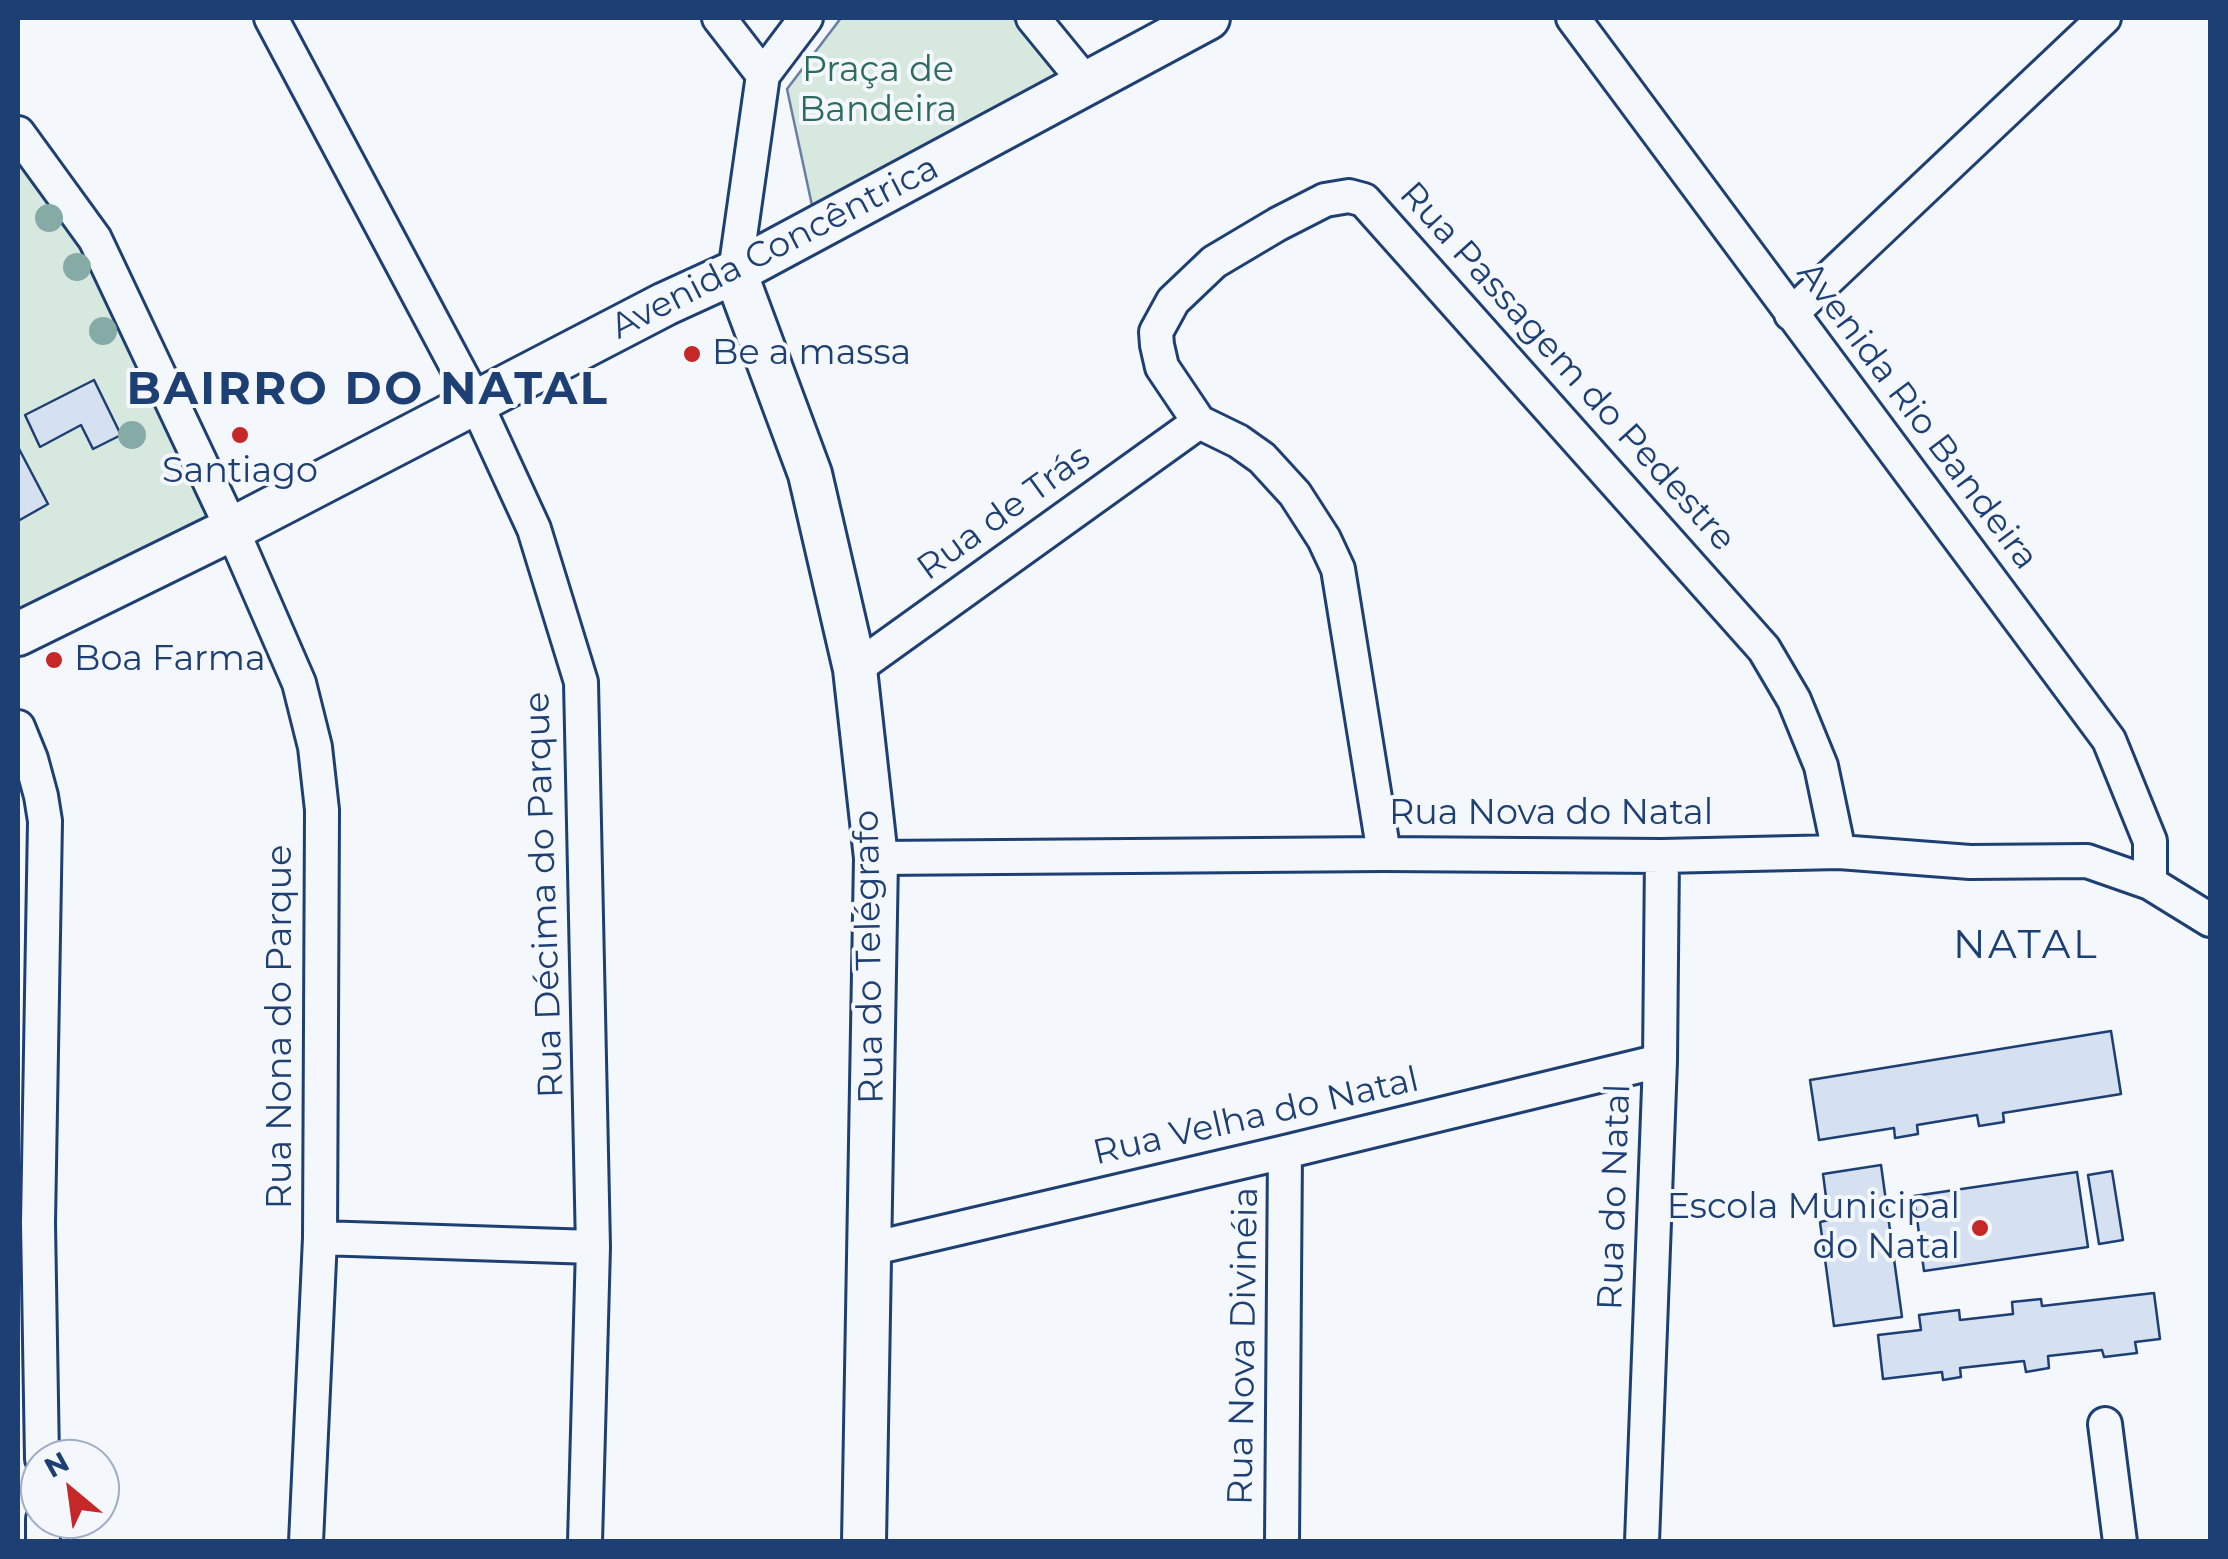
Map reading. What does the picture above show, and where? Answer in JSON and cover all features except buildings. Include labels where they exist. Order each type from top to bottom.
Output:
[{"type":"street","name":"Rua Décima do Parque","points":[[271,18],[476,403],[534,529],[581,682],[594,1247],[585,1542]]},
{"type":"street","points":[[719,18],[762,75]]},
{"type":"street","points":[[735,272],[762,75],[806,18]]},
{"type":"street","points":[[1034,18],[1087,84]]},
{"type":"street","name":"Avenida Concêntrica","points":[[18,634],[664,304],[735,272],[1208,18]]},
{"type":"street","name":"Avenida Rio Bandeira","points":[[1573,18],[2109,740],[2150,841],[2150,883]]},
{"type":"street","points":[[1791,314],[2104,18]]},
{"type":"street","name":"Rua Nona do Parque","points":[[18,133],[95,239],[232,528],[299,684],[315,746],[322,810],[320,1238],[306,1542]]},
{"type":"street","name":"Rua Passagem do Pedestre","points":[[1200,422],[1162,367],[1157,345],[1156,332],[1173,301],[1214,262],[1278,224],[1325,200],[1349,196],[1364,200],[1764,650],[1794,700],[1822,766],[1839,852]]},
{"type":"street","name":"Rua do Telégrafo","points":[[735,272],[810,474],[855,669],[876,858],[864,1542]]},
{"type":"street","points":[[1200,422],[1262,458],[1294,494],[1324,539],[1338,569],[1384,854]]},
{"type":"street","name":"Rua de Trás","points":[[855,669],[1200,422]]},
{"type":"street","points":[[18,727],[32,759],[45,821],[28,1223],[41,1439]]},
{"type":"street","name":"Rua Nova do Natal","points":[[876,858],[1839,852],[1970,862],[2087,862],[2150,883],[2210,920]]},
{"type":"street","name":"Rua do Natal","points":[[1642,1542],[1660,1061],[1662,856]]},
{"type":"street","name":"Rua Velha do Natal","points":[[870,1248],[1660,1061]]},
{"type":"street","name":"Rua Nova Divinéia","points":[[1282,1542],[1285,1152]]},
{"type":"street","points":[[320,1238],[594,1247]]},
{"type":"street","points":[[2105,1424],[2120,1542]]},
{"type":"green space","name":"Praça de Bandeira","points":[[841,18],[1013,18],[1061,76],[813,210],[787,89]]},
{"type":"green space","points":[[18,133],[95,239],[232,529],[18,634]]},
{"type":"place","name":"Be a massa","points":[[692,354]]},
{"type":"place","name":"Santiago","points":[[240,435]]},
{"type":"place","name":"Boa Farma","points":[[54,660]]},
{"type":"place","name":"Escola Municipal do Natal","points":[[1980,1228]]},
{"type":"district","name":"BAIRRO DO NATAL","points":[[368,391]]},
{"type":"district","name":"NATAL","points":[[2026,946]]}]
